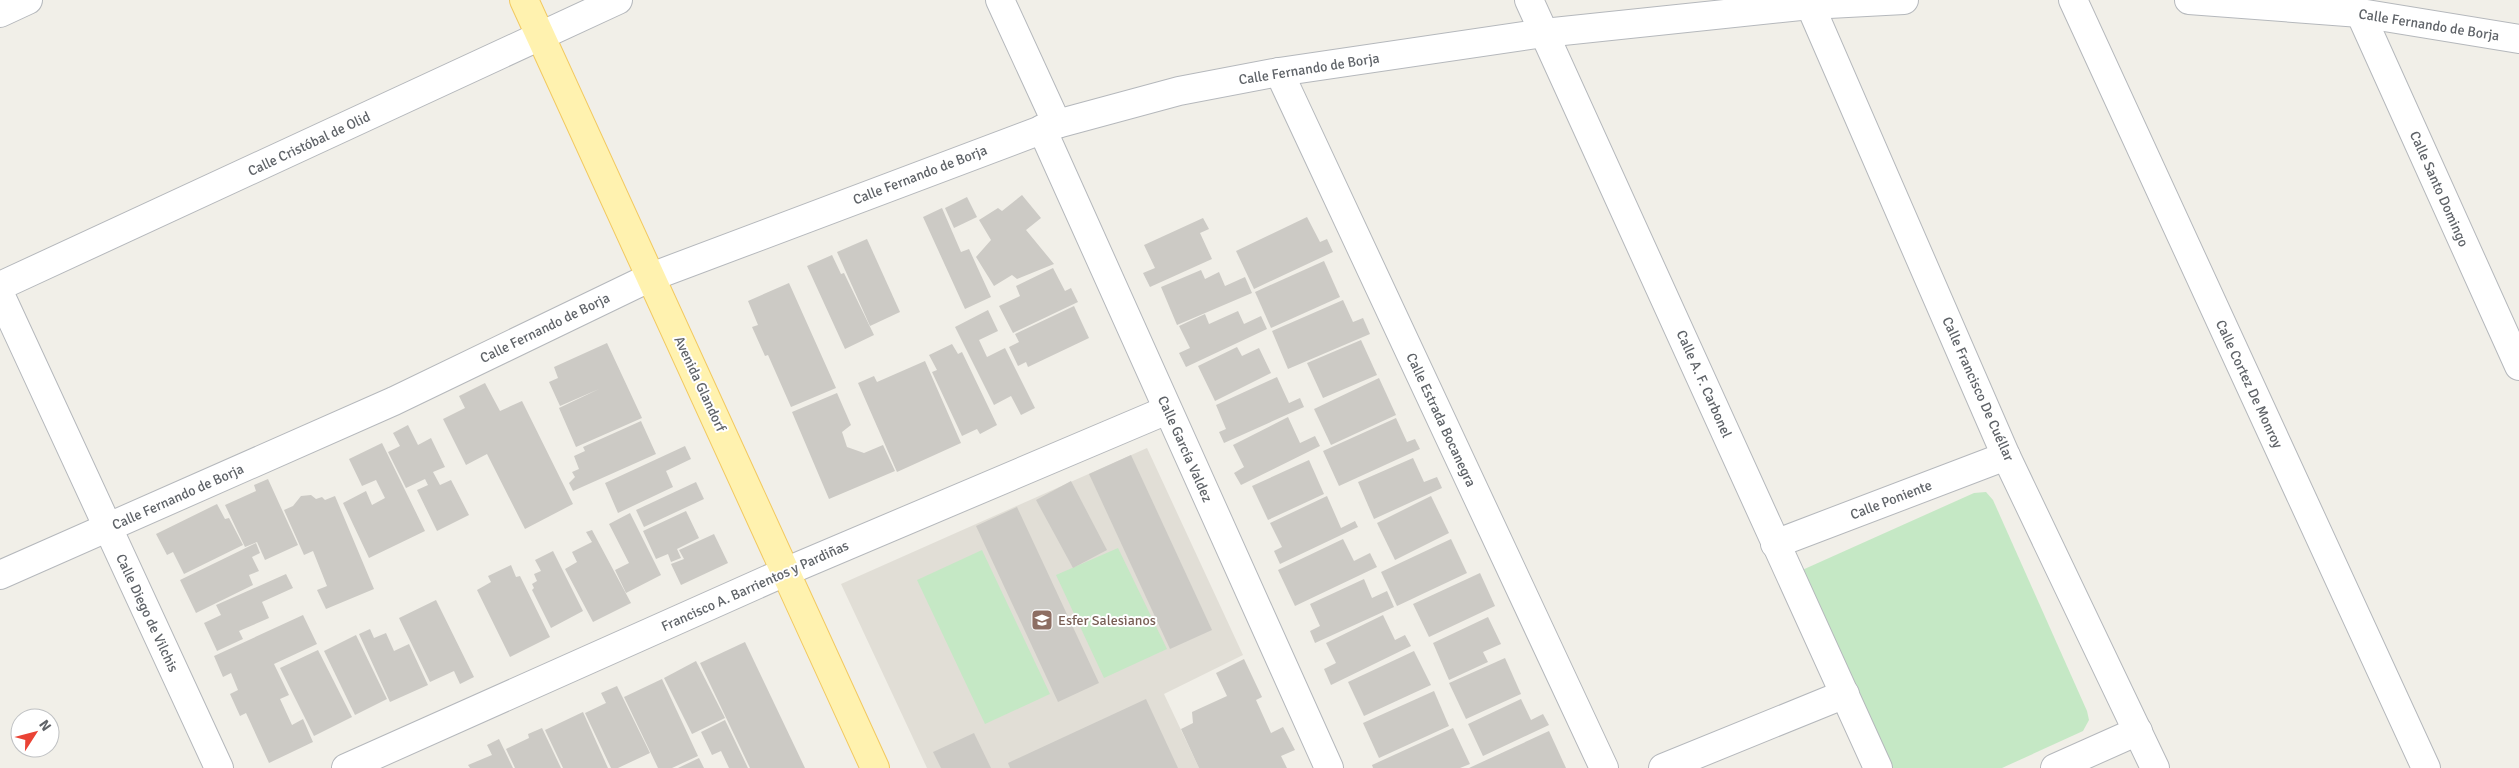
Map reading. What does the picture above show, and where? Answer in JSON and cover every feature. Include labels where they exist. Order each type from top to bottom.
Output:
[{"type":"main road","name":"Avenida Glandorf","points":[[524,0],[875,768]]},
{"type":"street","points":[[0,13],[28,0]]},
{"type":"street","name":"Calle Cristóbal de Olid","points":[[0,286],[618,0]]},
{"type":"street","name":"Calle García Valdez","points":[[1000,0],[1049,126],[1167,410],[1329,768]]},
{"type":"street","name":"Calle A. F. Carbonel","points":[[1529,0],[1878,768]]},
{"type":"street","name":"Calle Fernando de Borja","points":[[0,575],[394,401],[651,277],[1049,126],[1179,91],[1279,72],[1544,33],[1810,5],[1904,0]]},
{"type":"street","name":"Calle Cortez De Monroy","points":[[2073,0],[2426,768]]},
{"type":"street","name":"Calle Fernando de Borja","points":[[2189,0],[2360,13],[2519,40]]},
{"type":"street","name":"Calle Francisco De Cuéllar","points":[[1810,5],[2006,456],[2155,768]]},
{"type":"street","name":"Calle Santo Domingo","points":[[2360,13],[2519,366]]},
{"type":"street","name":"Calle Estrada Bocanegra","points":[[1279,72],[1604,768]]},
{"type":"street","name":"Calle Diego de Vilchis","points":[[0,294],[219,768]]},
{"type":"street","name":"Francisco A. Barrientos y Pardiñas","points":[[346,768],[785,572],[1167,410]]},
{"type":"street","name":"Calle Poniente","points":[[1775,544],[2006,456]]},
{"type":"street","points":[[1663,768],[1845,694]]},
{"type":"street","points":[[2055,768],[2138,731]]},
{"type":"shaded area","name":"Esfer Salesianos","points":[[1147,448],[1243,655],[1164,694],[1199,768],[927,768],[841,584]]},
{"type":"green space","points":[[1986,492],[1993,500],[2087,711],[2089,720],[2083,731],[2002,768],[1886,768],[1800,571],[1974,493]]},
{"type":"green space","points":[[1118,548],[1167,649],[1104,678],[1056,575]]},
{"type":"green space","points":[[982,550],[1050,694],[985,724],[917,580]]},
{"type":"building","points":[[1022,195],[1041,218],[1026,230],[1054,264],[1017,279],[1012,275],[994,286],[976,257],[991,240],[979,220],[998,208],[1002,211]]},
{"type":"building","points":[[967,197],[977,217],[954,228],[945,208]]},
{"type":"building","points":[[942,208],[961,252],[969,249],[991,297],[965,309],[923,217]]},
{"type":"building","points":[[1307,217],[1320,242],[1327,239],[1333,252],[1254,289],[1236,251]]},
{"type":"building","points":[[1203,218],[1209,229],[1200,233],[1212,259],[1150,287],[1143,273],[1155,268],[1144,245]]},
{"type":"building","points":[[867,239],[900,312],[870,326],[837,252]]},
{"type":"building","points":[[832,255],[841,274],[844,273],[874,335],[845,349],[807,266]]},
{"type":"building","points":[[1324,261],[1340,297],[1271,328],[1255,292]]},
{"type":"building","points":[[1053,268],[1065,291],[1071,288],[1078,302],[1013,333],[999,306],[1020,296],[1016,286]]},
{"type":"building","points":[[1201,270],[1205,279],[1219,272],[1225,286],[1245,277],[1252,293],[1177,325],[1161,287]]},
{"type":"building","points":[[789,283],[836,388],[791,407],[768,355],[765,356],[752,327],[758,325],[748,301]]},
{"type":"building","points":[[1343,300],[1353,322],[1363,318],[1370,334],[1288,369],[1272,331]]},
{"type":"building","points":[[1074,306],[1089,338],[1028,367],[1026,362],[1018,366],[1009,347],[1019,342],[1015,334]]},
{"type":"building","points":[[988,310],[998,331],[979,340],[987,357],[1005,348],[1035,408],[1021,415],[1011,396],[994,405],[955,327]]},
{"type":"building","points":[[1238,311],[1244,324],[1261,316],[1267,329],[1186,367],[1179,353],[1190,348],[1179,326],[1205,314],[1209,324]]},
{"type":"building","points":[[1361,340],[1377,375],[1323,398],[1307,363]]},
{"type":"building","points":[[607,343],[642,418],[576,447],[559,408],[599,389],[560,406],[549,382],[558,378],[554,367]]},
{"type":"building","points":[[952,344],[958,354],[962,352],[997,425],[980,434],[977,429],[962,436],[932,372],[937,370],[929,355]]},
{"type":"building","points":[[1237,347],[1242,356],[1259,348],[1271,373],[1215,401],[1198,366]]},
{"type":"building","points":[[925,361],[961,443],[897,472],[858,383],[874,376],[877,382]]},
{"type":"building","points":[[1277,377],[1289,403],[1300,398],[1304,407],[1224,443],[1219,432],[1226,429],[1216,405]]},
{"type":"building","points":[[1379,378],[1396,415],[1331,445],[1314,409]]},
{"type":"building","points":[[485,383],[500,411],[522,401],[573,504],[525,529],[487,454],[466,465],[443,419],[465,408],[459,396]]},
{"type":"building","points":[[837,393],[851,425],[842,432],[847,447],[864,453],[883,445],[895,471],[829,499],[792,412]]},
{"type":"building","points":[[1288,417],[1300,443],[1315,436],[1320,446],[1241,485],[1234,473],[1244,467],[1233,445]]},
{"type":"building","points":[[1396,418],[1407,442],[1415,439],[1420,449],[1339,486],[1323,451]]},
{"type":"building","points":[[641,421],[656,454],[573,491],[569,483],[575,477],[572,472],[579,469],[574,456],[585,451],[583,447]]},
{"type":"building","points":[[408,425],[418,445],[431,438],[445,467],[433,472],[440,485],[451,480],[469,515],[437,531],[417,490],[428,485],[425,479],[406,488],[388,452],[400,446],[393,433]]},
{"type":"building","points":[[382,443],[425,531],[369,558],[343,503],[366,491],[372,505],[385,498],[376,480],[362,486],[349,459]]},
{"type":"building","points":[[685,446],[691,459],[666,471],[673,487],[618,513],[605,483]]},
{"type":"building","points":[[1131,455],[1212,630],[1170,649],[1089,474]]},
{"type":"building","points":[[1413,458],[1424,482],[1437,477],[1442,488],[1374,519],[1358,482]]},
{"type":"building","points":[[1309,460],[1324,494],[1268,520],[1252,486]]},
{"type":"building","points":[[268,479],[298,545],[265,560],[257,542],[245,547],[225,505],[256,491],[254,485]]},
{"type":"building","points":[[1071,481],[1107,550],[1073,568],[1036,500]]},
{"type":"building","points":[[696,482],[704,499],[644,527],[636,510]]},
{"type":"building","points":[[311,495],[316,499],[322,497],[325,500],[335,496],[374,589],[326,609],[317,590],[327,586],[313,551],[304,555],[284,510],[293,506],[301,496]]},
{"type":"building","points":[[1327,496],[1341,528],[1355,521],[1358,527],[1280,564],[1274,551],[1282,547],[1270,523]]},
{"type":"building","points":[[1431,496],[1449,533],[1395,560],[1377,523]]},
{"type":"building","points":[[217,504],[225,519],[229,518],[243,545],[184,574],[173,552],[167,555],[156,534]]},
{"type":"building","points":[[1017,507],[1099,683],[1058,702],[976,526]]},
{"type":"building","points":[[686,511],[699,538],[677,549],[681,558],[671,562],[668,554],[656,559],[643,531]]},
{"type":"building","points":[[630,513],[661,575],[626,593],[615,570],[629,563],[609,524]]},
{"type":"building","points":[[592,530],[631,603],[593,622],[565,569],[577,562],[572,552],[592,542],[586,532]]},
{"type":"building","points":[[714,534],[728,563],[681,585],[671,564],[684,559],[679,550]]},
{"type":"building","points":[[1343,539],[1354,561],[1370,553],[1377,567],[1295,606],[1278,570]]},
{"type":"building","points":[[1451,539],[1467,573],[1397,606],[1381,572]]},
{"type":"building","points":[[256,543],[260,553],[252,557],[259,571],[249,575],[253,585],[196,613],[180,580]]},
{"type":"building","points":[[553,551],[583,611],[551,628],[532,590],[534,588],[532,584],[537,581],[534,574],[541,571],[535,560]]},
{"type":"building","points":[[511,565],[516,577],[520,576],[550,637],[510,657],[477,590],[491,582],[488,576]]},
{"type":"building","points":[[1480,573],[1495,606],[1429,637],[1413,604]]},
{"type":"building","points":[[286,574],[293,588],[262,602],[269,618],[239,631],[243,639],[217,651],[204,623],[221,615],[216,605]]},
{"type":"building","points":[[1364,579],[1372,598],[1387,591],[1394,607],[1315,643],[1310,631],[1320,626],[1310,604]]},
{"type":"building","points":[[436,600],[474,677],[460,684],[454,671],[430,682],[399,618]]},
{"type":"building","points":[[303,615],[317,644],[274,664],[289,695],[280,699],[292,725],[303,719],[313,742],[269,763],[246,713],[240,716],[230,694],[238,690],[231,673],[223,677],[214,656]]},
{"type":"building","points":[[1383,615],[1395,640],[1405,635],[1411,646],[1331,685],[1324,669],[1336,663],[1326,643]]},
{"type":"building","points":[[1488,617],[1501,644],[1483,652],[1488,662],[1449,680],[1433,643]]},
{"type":"building","points":[[370,629],[374,638],[386,633],[394,651],[409,644],[428,685],[390,702],[359,634]]},
{"type":"building","points":[[356,635],[387,699],[355,715],[324,651]]},
{"type":"building","points":[[745,642],[805,768],[750,768],[700,663]]},
{"type":"building","points":[[318,650],[352,717],[314,736],[280,668]]},
{"type":"building","points":[[1414,651],[1431,685],[1364,716],[1348,682]]},
{"type":"building","points":[[1505,658],[1521,694],[1466,719],[1449,683]]},
{"type":"building","points":[[1244,659],[1262,697],[1256,700],[1271,733],[1283,727],[1295,750],[1281,756],[1287,768],[1199,768],[1181,729],[1193,723],[1192,712],[1227,696],[1216,673]]},
{"type":"building","points":[[696,661],[725,718],[692,734],[664,678]]},
{"type":"building","points":[[662,679],[698,756],[672,768],[658,768],[624,697]]},
{"type":"building","points":[[617,686],[650,753],[618,768],[611,768],[585,713],[606,703],[601,693]]},
{"type":"building","points":[[1434,691],[1449,726],[1379,758],[1363,723]]},
{"type":"building","points":[[1146,699],[1178,768],[1010,768],[1008,763]]},
{"type":"building","points":[[1521,699],[1531,720],[1543,714],[1549,725],[1483,756],[1468,724]]},
{"type":"building","points":[[583,712],[608,768],[563,768],[545,730]]},
{"type":"building","points":[[725,720],[748,768],[729,768],[721,751],[712,755],[701,732]]},
{"type":"building","points":[[542,728],[561,768],[515,768],[506,749],[529,738],[528,734]]},
{"type":"building","points":[[1453,728],[1470,764],[1460,768],[1373,768],[1372,765]]},
{"type":"building","points":[[1549,731],[1566,768],[1469,768]]},
{"type":"building","points":[[974,733],[991,768],[941,768],[933,752]]},
{"type":"building","points":[[499,739],[513,768],[470,768],[468,765],[492,755],[487,745]]},
{"type":"building","points":[[699,758],[704,768],[678,768]]},
{"type":"place","name":"Esfer Salesianos","points":[[1042,620]]}]
